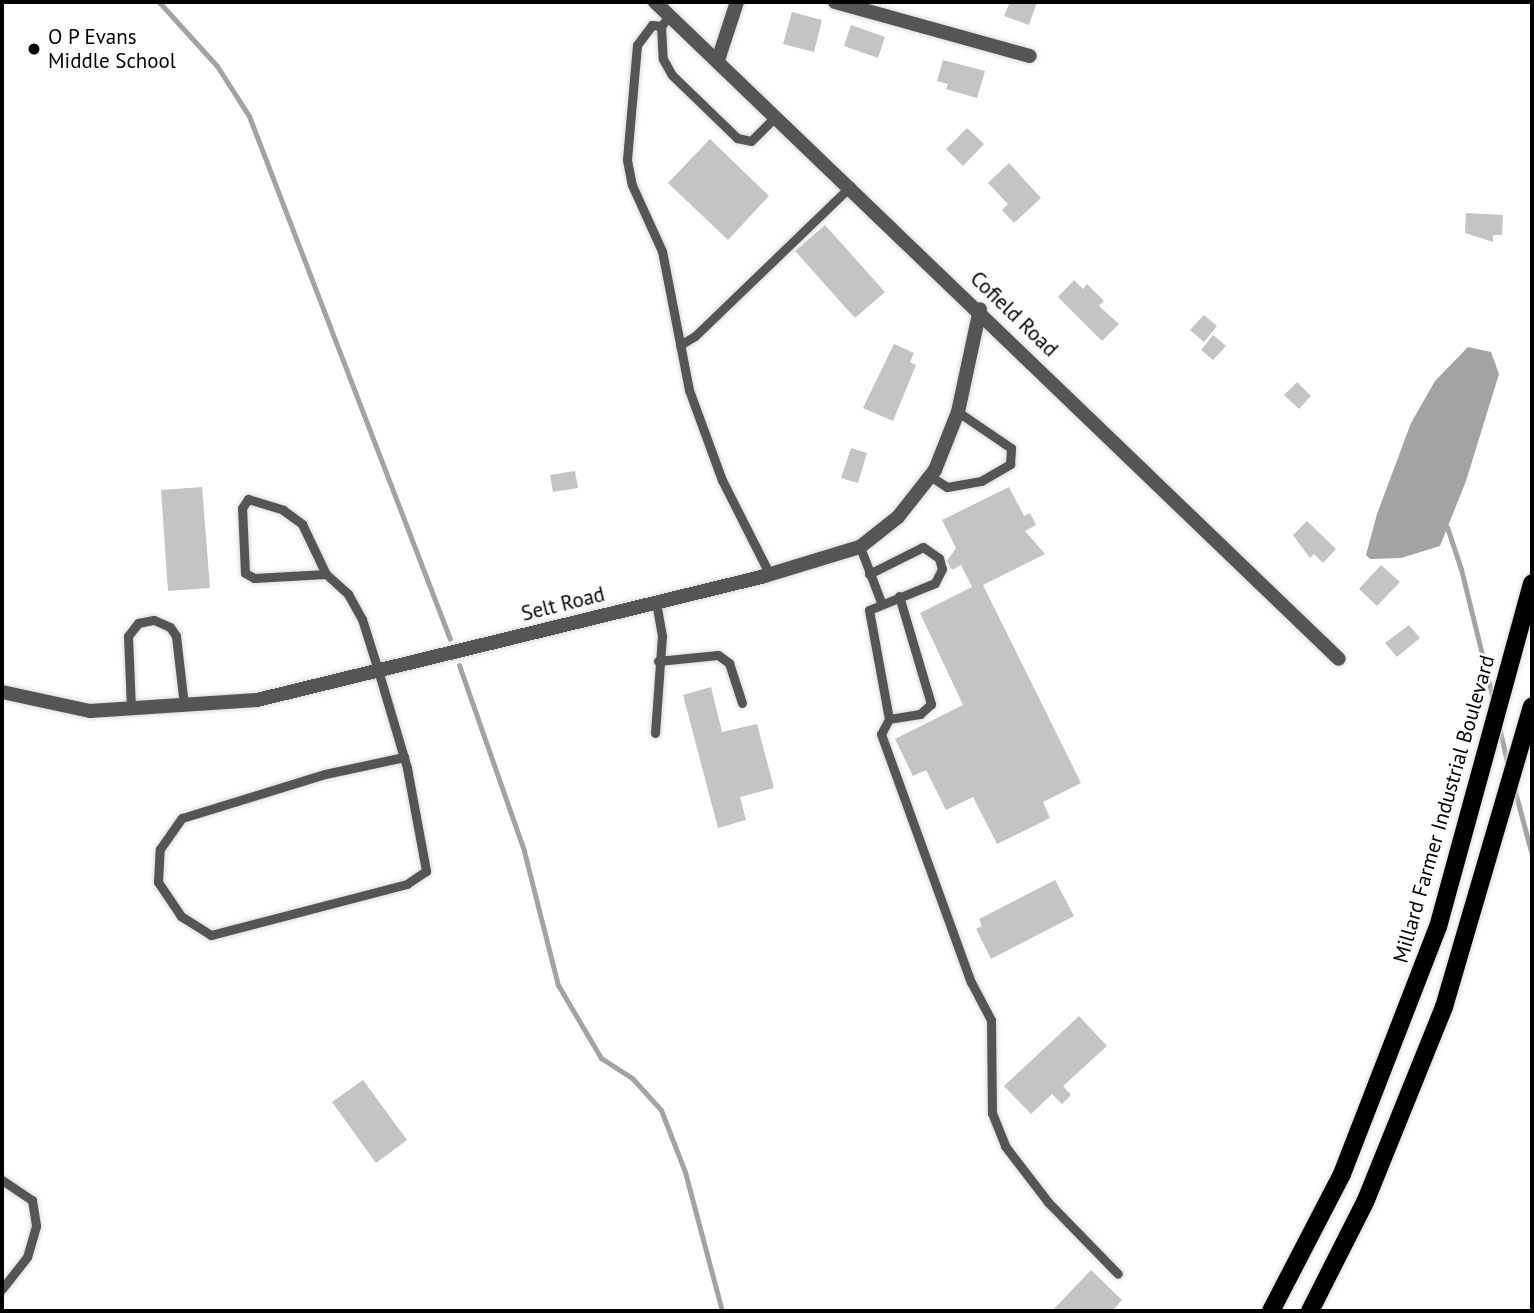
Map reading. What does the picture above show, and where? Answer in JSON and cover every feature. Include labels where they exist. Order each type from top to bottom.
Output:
[{"type":"main road","name":"Millard Farmer Industrial Boulevard","points":[[1270,1311],[1342,1174],[1438,927],[1532,584]]},
{"type":"main road","points":[[1310,1311],[1371,1187],[1444,1007],[1532,707]]},
{"type":"street","name":"Cofield Road","points":[[655,2],[666,21],[718,60],[851,186],[1339,659]]},
{"type":"street","points":[[718,60],[737,2]]},
{"type":"street","points":[[835,2],[1030,56]]},
{"type":"street","name":"Selt Road","points":[[2,692],[90,711],[257,700],[770,575],[860,547],[898,517],[930,476],[958,412],[980,309]]},
{"type":"lane","points":[[770,575],[722,480],[689,390],[662,251],[632,185],[627,160],[637,45],[652,25],[666,21],[663,59],[672,75],[737,138],[751,141],[776,116]]},
{"type":"lane","points":[[680,345],[695,336],[851,186]]},
{"type":"lane","points":[[930,476],[947,487],[981,481],[1010,464],[1011,448],[958,412]]},
{"type":"lane","points":[[326,574],[254,578],[245,573],[242,508],[248,499],[273,505],[302,524],[326,574],[348,594],[362,619],[404,757],[426,871],[407,884],[211,935],[181,916],[158,882],[160,849],[182,818],[325,774],[404,757]]},
{"type":"lane","points":[[860,547],[881,602]]},
{"type":"lane","points":[[869,574],[923,547],[934,552],[942,569],[939,579],[881,602],[869,610],[889,719],[881,734],[971,982],[991,1020],[992,1113],[1005,1146],[1048,1202],[1118,1274]]},
{"type":"lane","points":[[889,719],[920,714],[931,704],[899,596]]},
{"type":"lane","points":[[655,733],[658,662],[662,636],[656,603]]},
{"type":"lane","points":[[131,708],[128,636],[138,623],[154,621],[170,626],[176,636],[184,705]]},
{"type":"lane","points":[[658,662],[718,655],[729,663],[742,703]]},
{"type":"lane","points":[[2,1181],[32,1200],[36,1226],[27,1257],[2,1289]]},
{"type":"shaded area","points":[[1468,347],[1491,352],[1499,374],[1466,481],[1440,546],[1401,558],[1370,559],[1366,555],[1377,514],[1411,423],[1435,381]]},
{"type":"building","points":[[1010,2],[1037,2],[1029,25],[1004,16]]},
{"type":"building","points":[[792,12],[822,20],[814,52],[783,44]]},
{"type":"building","points":[[851,25],[885,37],[878,58],[844,46]]},
{"type":"building","points":[[943,60],[985,71],[977,98],[946,89],[948,84],[937,81]]},
{"type":"building","points":[[967,128],[984,144],[963,166],[946,149]]},
{"type":"building","points":[[710,139],[769,196],[728,240],[668,183]]},
{"type":"building","points":[[1009,163],[1041,198],[1014,223],[1002,210],[1008,204],[988,183]]},
{"type":"building","points":[[1466,213],[1503,215],[1502,235],[1493,235],[1493,242],[1465,233]]},
{"type":"building","points":[[825,225],[885,292],[855,318],[795,251]]},
{"type":"building","points":[[1074,280],[1083,289],[1087,284],[1104,301],[1099,306],[1119,324],[1102,341],[1058,297]]},
{"type":"building","points":[[1204,315],[1217,326],[1204,342],[1190,330]]},
{"type":"building","points":[[1213,335],[1226,346],[1213,360],[1201,350]]},
{"type":"building","points":[[894,344],[914,353],[910,362],[916,365],[893,421],[863,408]]},
{"type":"building","points":[[1297,382],[1311,396],[1299,409],[1284,395]]},
{"type":"building","points":[[851,448],[867,453],[858,483],[841,478]]},
{"type":"building","points":[[575,471],[578,488],[553,492],[550,475]]},
{"type":"building","points":[[202,487],[210,588],[168,591],[161,490]]},
{"type":"building","points":[[1009,487],[1024,516],[1030,513],[1036,525],[1025,531],[1045,554],[983,585],[1081,783],[1043,802],[1050,818],[997,844],[973,797],[946,810],[926,770],[913,776],[895,739],[963,705],[920,613],[972,587],[961,565],[952,570],[947,561],[956,548],[942,520]]},
{"type":"building","points":[[1307,521],[1336,549],[1323,563],[1314,554],[1310,558],[1293,535]]},
{"type":"building","points":[[1381,565],[1400,582],[1377,606],[1359,589]]},
{"type":"building","points":[[1409,625],[1420,638],[1397,657],[1385,643]]},
{"type":"building","points":[[711,687],[722,732],[757,724],[774,788],[740,797],[746,820],[718,828],[683,695]]},
{"type":"building","points":[[1055,880],[1074,916],[991,959],[976,929],[982,926],[979,919]]},
{"type":"building","points":[[1079,1016],[1107,1046],[1063,1086],[1071,1095],[1062,1104],[1052,1094],[1031,1114],[1004,1086]]},
{"type":"building","points":[[363,1080],[407,1140],[376,1163],[332,1102]]},
{"type":"building","points":[[1091,1270],[1122,1300],[1112,1311],[1052,1311]]},
{"type":"waterway","points":[[159,2],[217,66],[249,116],[450,639]]},
{"type":"waterway","points":[[1447,527],[1461,569],[1494,703]]},
{"type":"waterway","points":[[459,665],[524,851],[558,985],[601,1058],[633,1079],[661,1110],[685,1172],[722,1311]]},
{"type":"waterway","points":[[1499,727],[1508,765]]},
{"type":"waterway","points":[[1514,788],[1532,855]]},
{"type":"place","name":"O P Evans Middle School","points":[[34,49]]}]
